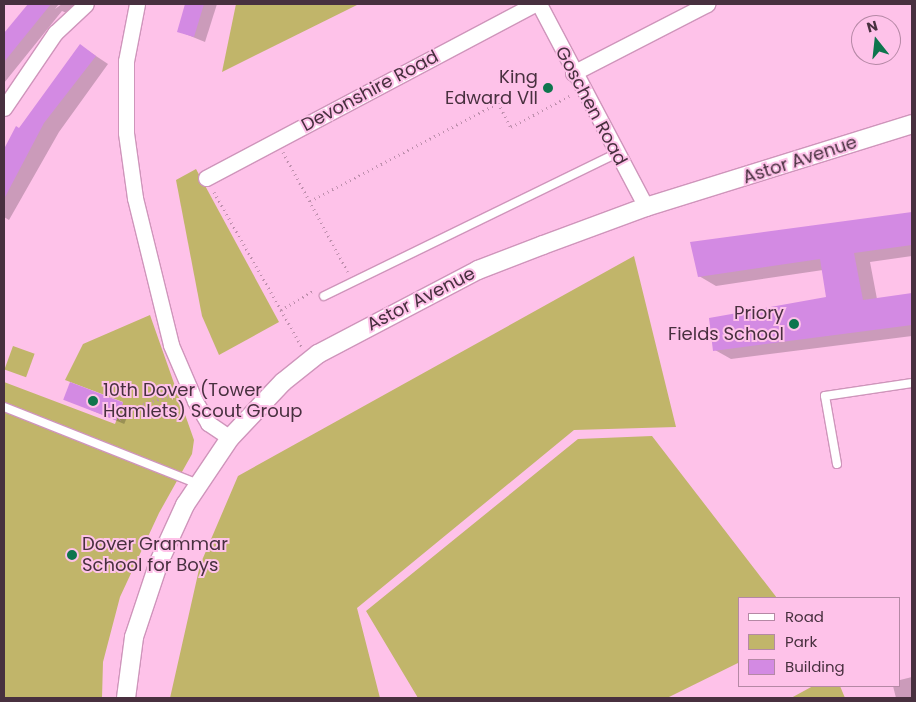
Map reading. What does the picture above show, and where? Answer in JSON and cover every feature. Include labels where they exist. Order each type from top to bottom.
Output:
[{"type":"street","points":[[4,108],[55,33],[86,4]]},
{"type":"street","points":[[137,4],[126,61],[126,133],[135,198],[171,345],[194,401],[208,423],[230,438]]},
{"type":"street","name":"Devonshire Road","points":[[206,178],[534,4]]},
{"type":"street","name":"Goschen Road","points":[[539,4],[573,73],[646,207]]},
{"type":"street","points":[[573,73],[707,4]]},
{"type":"street","name":"Astor Avenue","points":[[126,698],[134,637],[147,596],[159,562],[198,484],[230,438],[283,382],[310,360],[348,336],[478,270],[646,207],[912,124]]},
{"type":"lane","points":[[324,296],[617,153]]},
{"type":"lane","points":[[837,464],[825,396],[912,383]]},
{"type":"lane","points":[[4,406],[198,484]]},
{"type":"path","points":[[310,201],[498,103],[511,127],[582,89]]},
{"type":"path","points":[[277,140],[354,282]]},
{"type":"path","points":[[206,178],[310,360]]},
{"type":"path","points":[[280,310],[322,286],[324,296]]},
{"type":"path","points":[[119,419],[143,404],[170,398],[177,392]]},
{"type":"green space","points":[[236,4],[359,4],[222,72]]},
{"type":"green space","points":[[196,169],[279,322],[219,355],[202,316],[176,180]]},
{"type":"green space","points":[[634,256],[676,427],[574,430],[357,608],[380,698],[170,698],[200,565],[238,476]]},
{"type":"green space","name":"Dover Grammar School for Boys","points":[[150,315],[194,440],[192,454],[159,513],[120,597],[103,662],[102,698],[4,698],[4,382],[115,424],[123,402],[65,380],[83,344]]},
{"type":"green space","points":[[13,346],[35,354],[26,377],[4,369]]},
{"type":"green space","points":[[652,436],[776,597],[738,597],[738,663],[667,698],[418,698],[366,611],[578,439]]},
{"type":"green space","points":[[811,687],[840,687],[845,698],[791,698]]},
{"type":"building","points":[[28,4],[51,4],[4,62],[4,33]]},
{"type":"building","points":[[185,4],[204,4],[194,37],[177,32]]},
{"type":"building","points":[[80,44],[96,56],[44,123],[4,199],[4,149],[16,126],[19,128]]},
{"type":"building","points":[[912,212],[912,245],[854,253],[863,300],[912,293],[912,325],[713,351],[709,318],[826,297],[820,259],[698,277],[690,242]]},
{"type":"building","name":"10th Dover (Tower Hamlets) Scout Group","points":[[70,382],[123,402],[116,420],[63,400]]},
{"type":"place","name":"King Edward VII","points":[[548,88]]},
{"type":"place","name":"Priory Fields School","points":[[794,324]]},
{"type":"place","name":"10th Dover (Tower Hamlets) Scout Group","points":[[93,401]]},
{"type":"place","name":"Dover Grammar School for Boys","points":[[72,555]]}]
